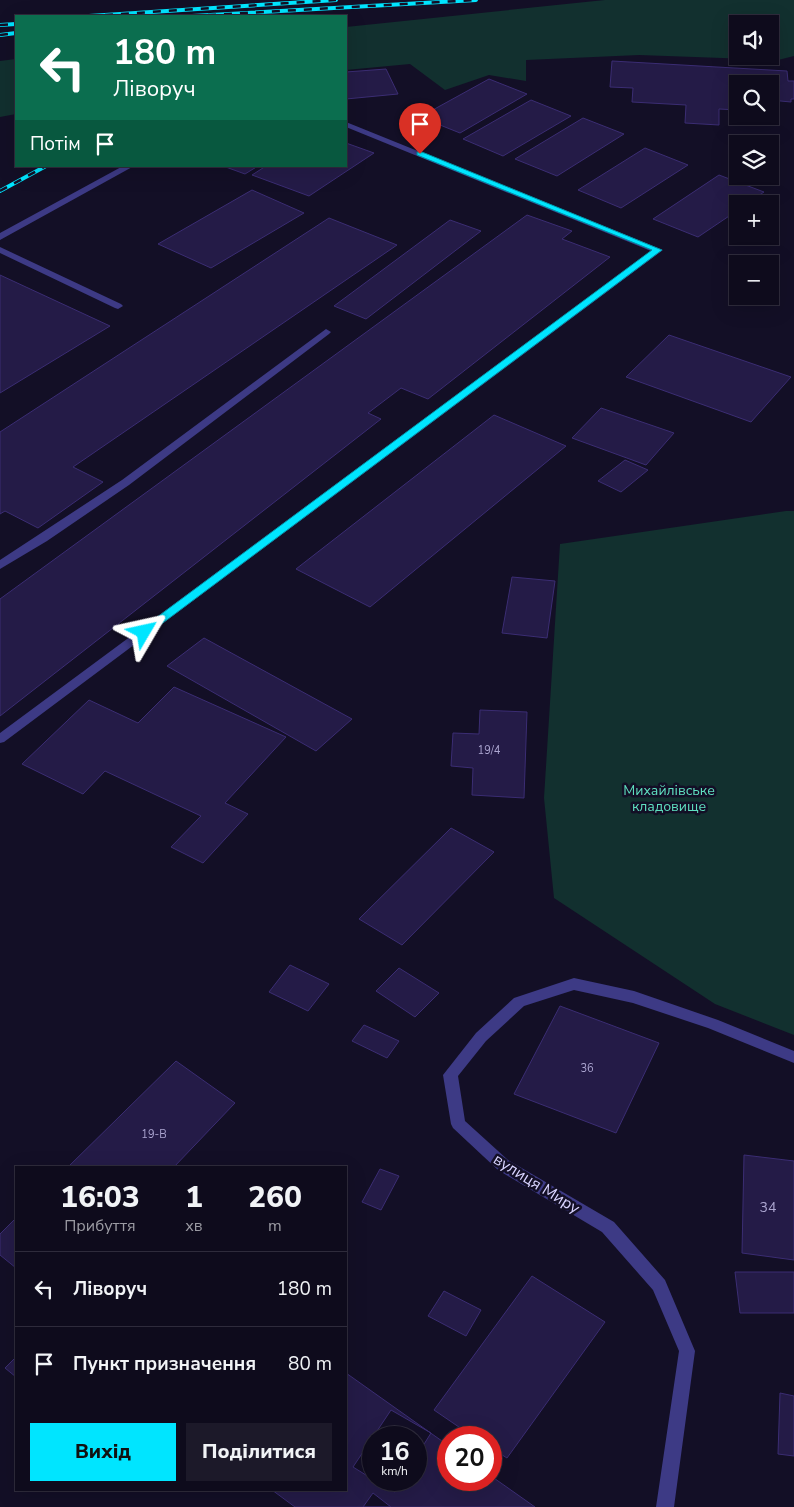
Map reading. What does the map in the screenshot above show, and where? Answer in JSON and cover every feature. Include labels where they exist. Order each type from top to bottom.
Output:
[{"type":"street","points":[[0,739],[658,250],[347,124]]},
{"type":"street","points":[[0,237],[128,167]]},
{"type":"street","points":[[0,250],[118,306]]},
{"type":"street","points":[[0,565],[53,533],[121,487],[326,332]]},
{"type":"street","name":"вулиця Миру","points":[[665,1507],[687,1351],[659,1285],[608,1227],[503,1165],[458,1124],[450,1075],[481,1037],[519,1002],[574,984],[634,997],[713,1024],[794,1057]]},
{"type":"green space","points":[[605,0],[794,0],[794,56],[779,60],[779,15],[729,15],[729,58],[639,55],[526,60],[526,81],[489,75],[445,90],[410,64],[347,70],[347,27]]},
{"type":"green space","points":[[15,59],[15,114],[0,117],[0,61]]},
{"type":"green space","name":"Михайлівське кладовище","points":[[794,511],[794,1035],[715,1004],[554,898],[544,798],[560,544]]},
{"type":"building","points":[[612,61],[787,71],[788,81],[794,81],[794,99],[791,99],[791,102],[779,101],[779,75],[729,75],[729,110],[719,109],[719,125],[685,123],[686,105],[632,102],[633,88],[610,87]]},
{"type":"building","points":[[386,69],[398,94],[347,99],[347,72]]},
{"type":"building","points":[[489,79],[527,94],[460,133],[420,117]]},
{"type":"building","points":[[531,100],[571,116],[503,156],[463,139]]},
{"type":"building","points":[[583,118],[624,134],[557,176],[515,159]]},
{"type":"building","points":[[347,143],[374,153],[309,196],[252,175],[264,167],[347,167]]},
{"type":"building","points":[[645,148],[688,165],[621,208],[578,190]]},
{"type":"building","points":[[226,167],[256,167],[245,174]]},
{"type":"building","points":[[719,175],[729,179],[729,185],[745,185],[764,192],[760,195],[729,195],[729,216],[698,237],[653,219]]},
{"type":"building","points":[[252,190],[304,213],[211,268],[158,244]]},
{"type":"building","points":[[527,215],[572,231],[562,239],[610,257],[428,399],[401,388],[368,413],[381,419],[0,716],[0,599]]},
{"type":"building","points":[[329,218],[397,245],[73,467],[103,482],[38,528],[5,511],[0,514],[0,432]]},
{"type":"building","points":[[450,220],[481,231],[366,319],[334,306]]},
{"type":"building","points":[[0,275],[110,326],[0,393]]},
{"type":"building","points":[[669,335],[791,377],[751,422],[626,377]]},
{"type":"building","points":[[601,408],[674,433],[646,465],[572,438]]},
{"type":"building","points":[[494,415],[566,446],[370,607],[296,569]]},
{"type":"building","points":[[625,460],[648,470],[621,492],[598,481]]},
{"type":"building","points":[[512,577],[555,581],[547,638],[502,633]]},
{"type":"building","points":[[204,638],[352,719],[316,751],[167,666]]},
{"type":"building","points":[[174,687],[286,737],[225,803],[248,814],[203,863],[171,847],[201,816],[105,771],[83,794],[22,764],[89,700],[138,723]]},
{"type":"building","points":[[480,710],[527,712],[524,798],[472,795],[473,768],[451,766],[453,733],[479,734]]},
{"type":"building","points":[[451,828],[494,852],[402,945],[359,919]]},
{"type":"building","points":[[290,965],[329,984],[308,1011],[269,992]]},
{"type":"building","points":[[399,968],[439,993],[415,1017],[376,991]]},
{"type":"building","points":[[560,1006],[659,1043],[616,1133],[514,1094]]},
{"type":"building","points":[[364,1025],[399,1041],[387,1058],[352,1041]]},
{"type":"building","points":[[176,1061],[235,1103],[175,1166],[69,1166]]},
{"type":"building","points":[[744,1155],[794,1161],[794,1260],[742,1253]]},
{"type":"building","points":[[380,1169],[399,1176],[381,1210],[362,1202]]},
{"type":"building","points":[[15,1219],[15,1267],[0,1255],[0,1234]]},
{"type":"building","points":[[735,1272],[794,1272],[794,1313],[740,1313]]},
{"type":"building","points":[[532,1276],[605,1322],[507,1458],[502,1455],[502,1426],[457,1426],[434,1410]]},
{"type":"building","points":[[444,1291],[481,1310],[466,1336],[428,1316]]},
{"type":"building","points":[[15,1358],[15,1376],[5,1368]]},
{"type":"building","points":[[347,1374],[421,1426],[362,1426],[362,1491],[427,1491],[427,1430],[437,1437],[437,1491],[502,1491],[502,1484],[535,1507],[295,1507],[273,1491],[347,1491]]},
{"type":"building","points":[[780,1393],[794,1396],[794,1456],[778,1454]]},
{"type":"building","points":[[391,1410],[419,1426],[380,1426]]},
{"type":"building","points":[[427,1431],[431,1433],[427,1439]]},
{"type":"building","points":[[362,1454],[362,1473],[353,1467]]},
{"type":"building","points":[[373,1493],[391,1507],[363,1507]]},
{"type":"railway","points":[[104,15],[336,0]]},
{"type":"railway","points":[[210,15],[476,0]]},
{"type":"railway","points":[[0,25],[15,24]]},
{"type":"railway","points":[[0,35],[15,33]]},
{"type":"railway","points":[[0,191],[44,167]]},
{"type":"route","points":[[144,632],[658,250],[420,154]]}]
